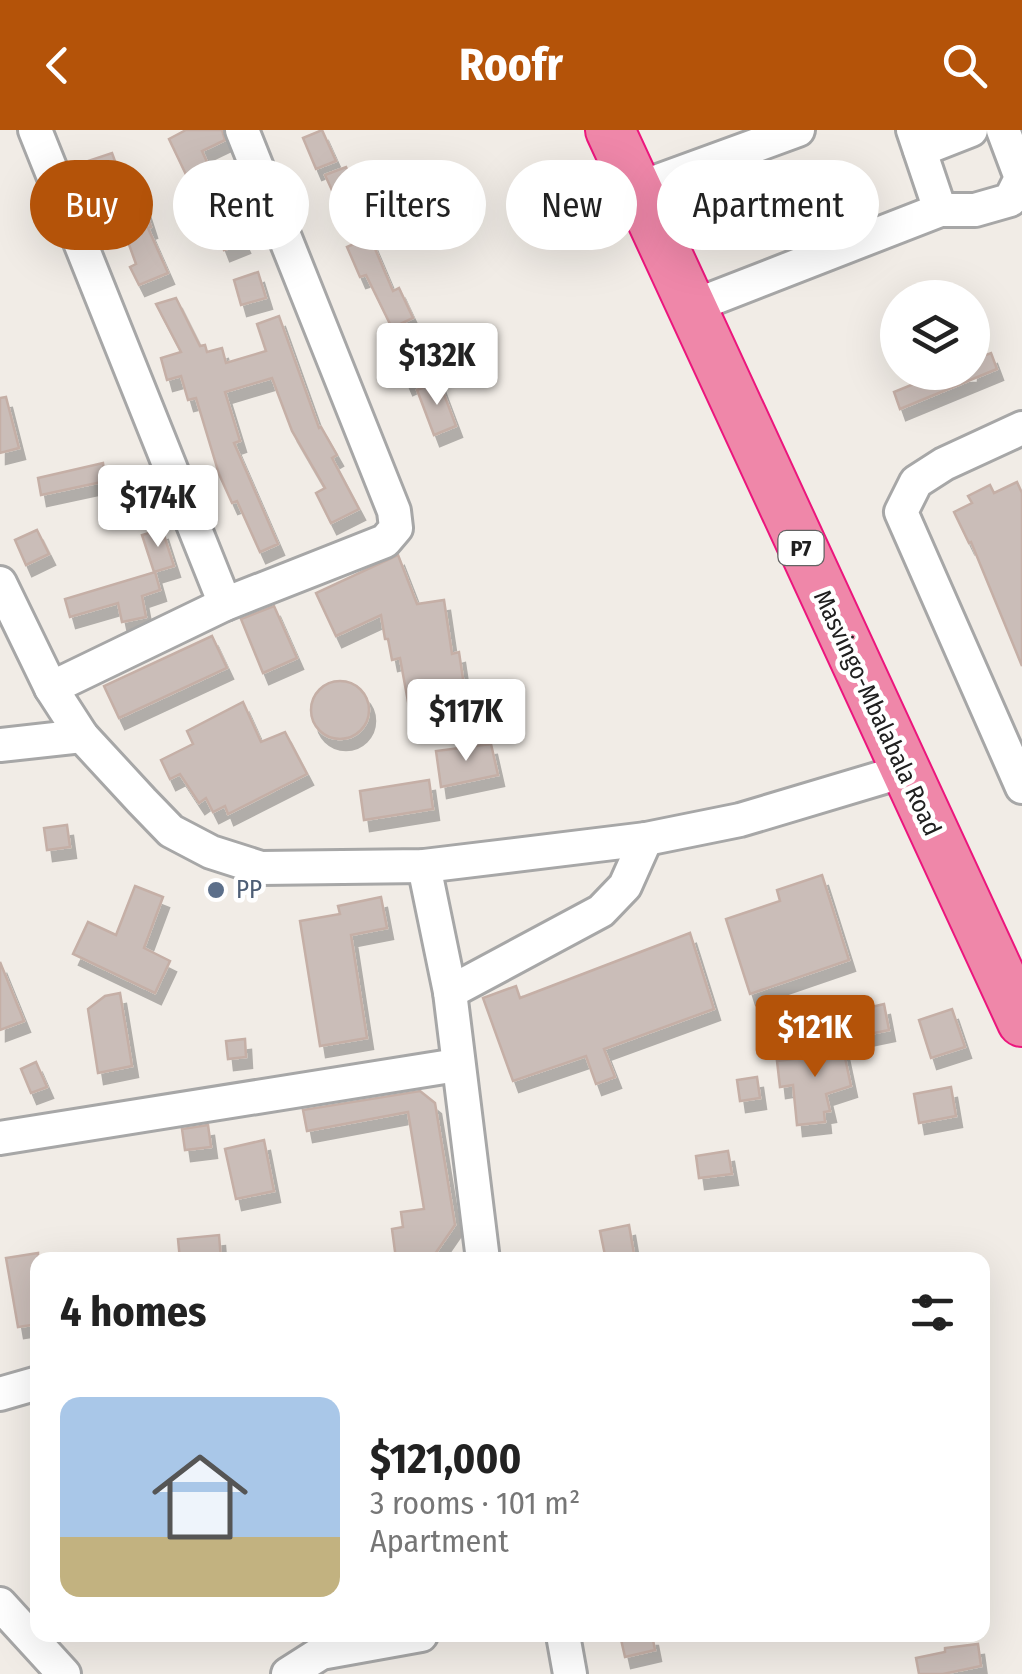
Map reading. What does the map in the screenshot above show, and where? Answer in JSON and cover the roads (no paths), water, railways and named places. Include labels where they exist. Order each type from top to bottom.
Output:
[{"type":"highway","name":"Masvingo-Mbalabala Road","points":[[610,130],[623,160]]},
{"type":"highway","name":"Masvingo-Mbalabala Road","points":[[637,190],[1022,1022]]},
{"type":"street","points":[[52,688],[225,604],[385,541],[396,528],[394,511],[242,130]]},
{"type":"street","points":[[637,188],[798,130]]},
{"type":"street","points":[[940,210],[917,140],[971,130]]},
{"type":"street","points":[[691,307],[940,210],[975,210],[1010,200],[1021,178],[1003,130]]},
{"type":"street","points":[[45,133],[225,604]]},
{"type":"street","points":[[1022,428],[944,464],[916,482],[900,512],[1022,787]]},
{"type":"street","points":[[0,583],[52,688],[82,736],[170,831],[211,852],[262,868],[424,866],[646,840],[740,820],[904,771]]},
{"type":"street","points":[[0,746],[82,736]]},
{"type":"street","points":[[450,992],[601,911],[625,886],[646,840]]},
{"type":"street","points":[[424,866],[450,992],[482,1252]]},
{"type":"street","points":[[0,1138],[458,1065]]},
{"type":"street","points":[[1,1388],[30,1384]]},
{"type":"street","points":[[0,1604],[30,1637]]},
{"type":"street","points":[[35,1642],[64,1674]]},
{"type":"street","points":[[288,1674],[321,1654],[384,1642]]},
{"type":"street","points":[[564,1642],[570,1674]]},
{"type":"place","name":"PP","points":[[216,890]]}]
